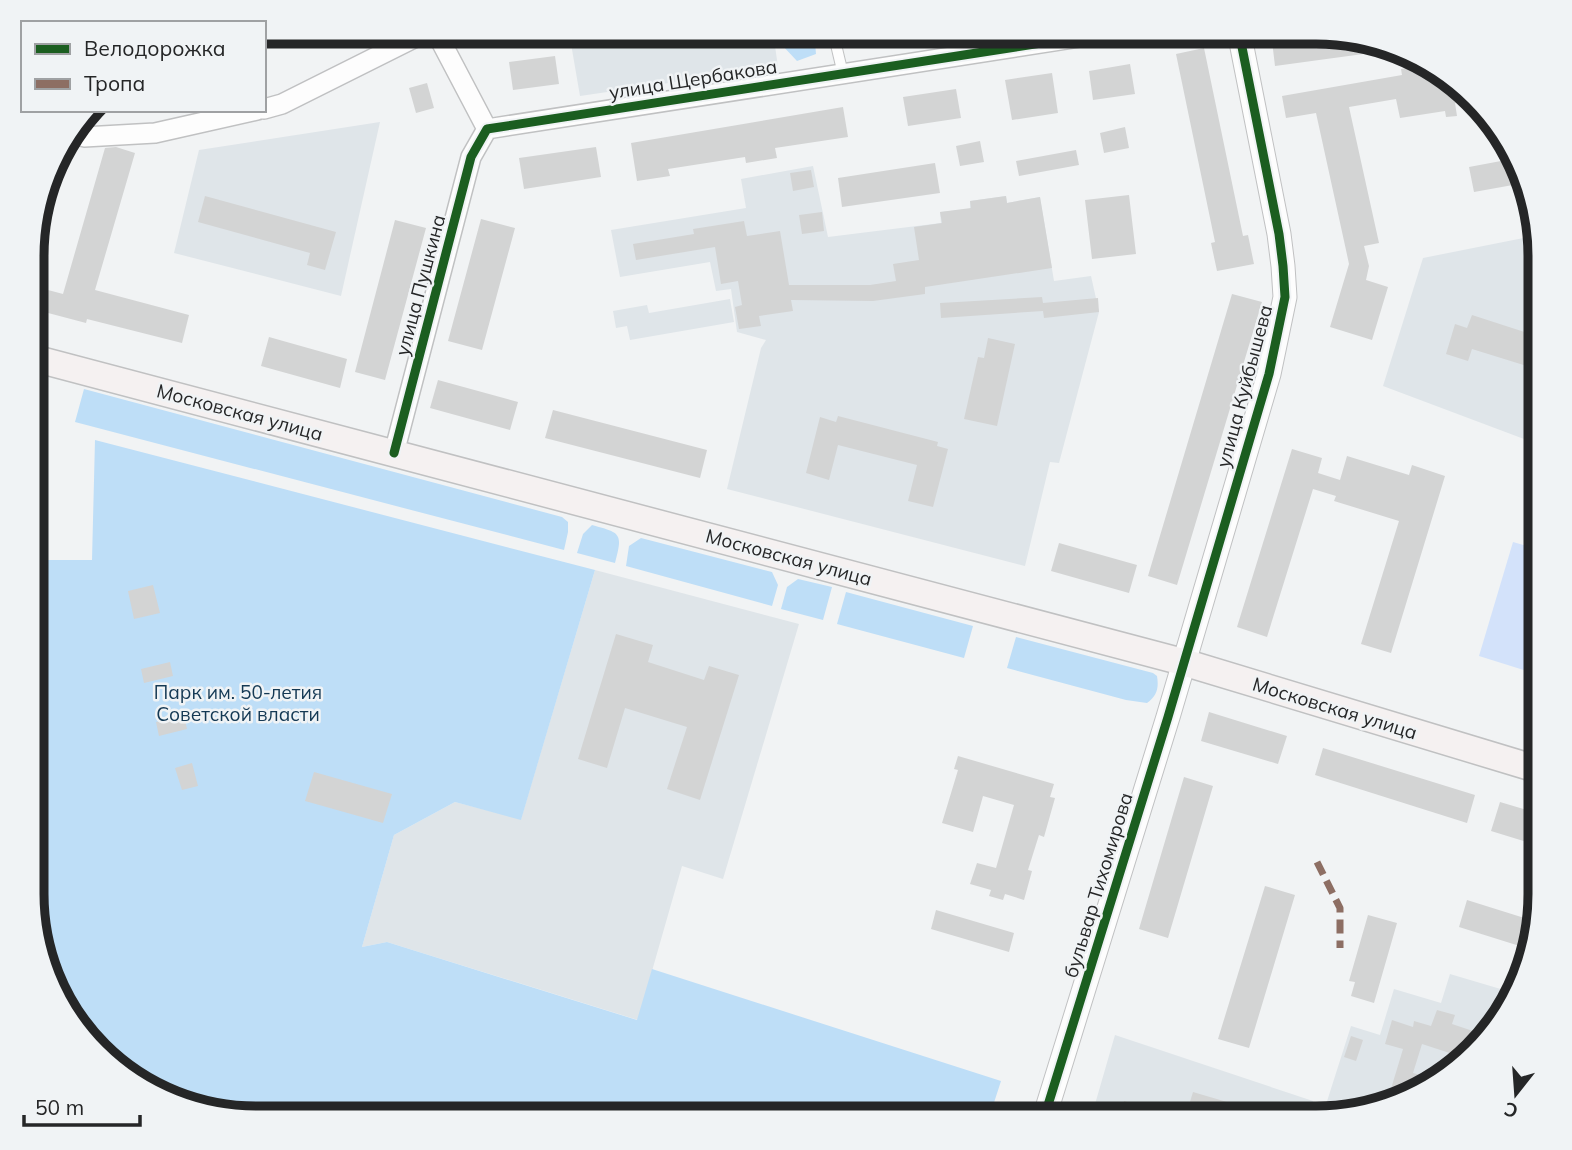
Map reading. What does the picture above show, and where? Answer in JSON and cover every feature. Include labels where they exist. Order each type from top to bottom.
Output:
[{"type":"main road","name":"Московская улица","points":[[44,361],[1183,662],[1528,766]]},
{"type":"street","points":[[266,108],[282,104],[402,44]]},
{"type":"street","points":[[442,44],[487,129]]},
{"type":"street","name":"улица Щербакова","points":[[487,129],[1035,44]]},
{"type":"street","name":"улица Куйбышева","points":[[1183,662],[1269,374],[1285,297],[1279,234],[1241,44]]},
{"type":"street","points":[[84,137],[155,133],[248,112]]},
{"type":"street","name":"улица Пушкина","points":[[394,453],[471,157],[487,129]]},
{"type":"street","name":"бульвар Тихомирова","points":[[1048,1106],[1183,662]]},
{"type":"lane","points":[[836,44],[844,74]]},
{"type":"shaded area","points":[[571,44],[775,44],[778,67],[580,96]]},
{"type":"shaded area","points":[[380,122],[341,296],[174,253],[199,150]]},
{"type":"shaded area","points":[[813,166],[828,237],[941,223],[940,212],[970,209],[970,201],[1006,196],[1007,203],[1040,197],[1054,281],[1091,276],[1099,312],[1059,463],[1050,462],[1025,566],[727,489],[761,348],[766,340],[737,332],[731,289],[716,291],[710,262],[620,277],[611,230],[746,208],[741,179]]},
{"type":"shaded area","points":[[1527,237],[1528,440],[1383,386],[1423,258]]},
{"type":"shaded area","points":[[730,299],[734,322],[630,340],[627,326],[616,328],[613,311],[647,305],[649,313]]},
{"type":"shaded area","points":[[1513,542],[1528,546],[1528,671],[1479,656]]},
{"type":"shaded area","points":[[595,570],[799,624],[723,879],[682,866],[638,1020],[387,942],[362,947],[394,835],[455,802],[521,819]]},
{"type":"shaded area","points":[[1450,974],[1505,990],[1484,1023],[1466,1044],[1434,1070],[1397,1090],[1371,1099],[1326,1105],[1351,1026],[1380,1035],[1394,989],[1441,1003]]},
{"type":"shaded area","points":[[1115,1035],[1313,1101],[1312,1106],[1094,1106]]},
{"type":"green space","points":[[781,44],[815,44],[816,54],[797,61]]},
{"type":"green space","points":[[84,389],[562,517],[568,522],[564,550],[75,422]]},
{"type":"green space","name":"Парк им. 50-летия Советской власти","points":[[95,440],[595,570],[521,820],[455,802],[394,835],[362,947],[387,942],[637,1020],[652,969],[1001,1081],[993,1106],[242,1106],[201,1099],[150,1078],[127,1062],[96,1034],[72,1000],[55,962],[44,908],[44,560],[92,560]]},
{"type":"green space","points":[[592,525],[609,530],[617,536],[619,546],[615,563],[577,553],[583,534]]},
{"type":"green space","points":[[641,538],[772,572],[778,585],[772,606],[626,566],[629,546]]},
{"type":"green space","points":[[798,579],[832,587],[823,620],[781,609],[787,587]]},
{"type":"green space","points":[[846,592],[973,626],[964,658],[837,624]]},
{"type":"green space","points":[[1016,637],[1153,673],[1157,676],[1156,691],[1147,703],[1126,700],[1007,668]]},
{"type":"building","points":[[1272,44],[1330,44],[1375,52],[1275,66]]},
{"type":"building","points":[[1204,48],[1243,236],[1248,235],[1254,264],[1217,271],[1211,243],[1215,242],[1176,54]]},
{"type":"building","points":[[555,56],[559,84],[513,90],[509,62]]},
{"type":"building","points":[[1130,64],[1135,94],[1093,100],[1089,71]]},
{"type":"building","points":[[1412,67],[1422,72],[1461,102],[1455,103],[1457,116],[1446,117],[1445,111],[1400,118],[1396,99],[1349,107],[1379,243],[1364,246],[1369,266],[1366,280],[1388,287],[1372,340],[1330,327],[1349,264],[1316,113],[1286,118],[1282,96],[1402,75],[1401,69]]},
{"type":"building","points":[[1052,73],[1058,113],[1012,120],[1005,80]]},
{"type":"building","points":[[427,83],[434,108],[416,113],[409,88]]},
{"type":"building","points":[[956,89],[961,118],[908,126],[903,97]]},
{"type":"building","points":[[843,107],[848,137],[775,148],[777,158],[746,163],[745,157],[668,169],[670,176],[637,181],[631,143]]},
{"type":"building","points":[[1125,127],[1129,148],[1104,153],[1100,133]]},
{"type":"building","points":[[980,141],[984,162],[960,166],[956,146]]},
{"type":"building","points":[[116,147],[135,153],[95,290],[189,315],[182,343],[87,319],[86,323],[44,312],[44,289],[63,294],[105,148]]},
{"type":"building","points":[[596,147],[601,177],[524,189],[519,158]]},
{"type":"building","points":[[1076,150],[1079,165],[1019,176],[1016,161]]},
{"type":"building","points":[[1505,160],[1516,185],[1474,192],[1469,167]]},
{"type":"building","points":[[935,163],[940,193],[842,207],[838,178]]},
{"type":"building","points":[[811,170],[814,187],[793,191],[790,173]]},
{"type":"building","points":[[1129,195],[1136,254],[1092,259],[1085,200]]},
{"type":"building","points":[[205,196],[336,232],[325,270],[307,265],[310,253],[198,222]]},
{"type":"building","points":[[1006,196],[1007,203],[1040,197],[1052,268],[925,287],[925,294],[873,301],[791,300],[793,311],[759,316],[761,326],[739,329],[735,307],[742,305],[738,281],[721,284],[715,247],[636,260],[633,244],[694,234],[693,229],[744,221],[747,236],[780,231],[789,285],[870,285],[896,281],[893,264],[919,260],[914,227],[942,223],[940,212],[971,208],[970,201]]},
{"type":"building","points":[[822,212],[824,231],[802,234],[799,215]]},
{"type":"building","points":[[481,219],[515,228],[482,350],[448,341]]},
{"type":"building","points":[[395,220],[426,228],[385,380],[355,372]]},
{"type":"building","points":[[1232,294],[1262,302],[1177,585],[1148,576]]},
{"type":"building","points":[[1042,297],[1043,303],[1098,298],[1099,312],[1044,318],[1043,311],[941,318],[940,303]]},
{"type":"building","points":[[1472,315],[1528,333],[1528,366],[1472,349],[1468,361],[1446,354],[1455,324],[1467,328]]},
{"type":"building","points":[[269,337],[347,359],[340,388],[261,366]]},
{"type":"building","points":[[988,338],[1015,344],[997,426],[964,419],[978,357],[984,358]]},
{"type":"building","points":[[438,380],[518,402],[510,430],[430,408]]},
{"type":"building","points":[[553,410],[707,450],[700,478],[545,438]]},
{"type":"building","points":[[838,416],[938,442],[937,446],[948,449],[933,507],[908,501],[917,465],[838,445],[829,480],[806,473],[820,417],[836,422]]},
{"type":"building","points":[[1292,449],[1322,458],[1318,473],[1340,480],[1347,456],[1409,475],[1412,465],[1445,476],[1391,653],[1361,644],[1399,521],[1334,501],[1336,496],[1313,489],[1267,637],[1237,627]]},
{"type":"building","points":[[1059,543],[1137,565],[1129,593],[1051,571]]},
{"type":"building","points":[[153,585],[160,613],[134,619],[128,591]]},
{"type":"building","points":[[616,634],[653,645],[648,662],[704,680],[709,666],[739,675],[700,800],[667,789],[687,727],[625,708],[607,768],[578,759]]},
{"type":"building","points":[[170,662],[173,676],[144,683],[141,669]]},
{"type":"building","points":[[1209,712],[1287,736],[1278,764],[1201,741]]},
{"type":"building","points":[[184,715],[187,729],[159,736],[156,722]]},
{"type":"building","points":[[1323,748],[1475,795],[1467,823],[1315,775]]},
{"type":"building","points":[[958,756],[1054,784],[1050,797],[1055,798],[1044,837],[1039,835],[1028,870],[1032,871],[1024,900],[1005,894],[1003,900],[989,896],[991,890],[970,884],[977,863],[996,868],[1014,805],[983,796],[973,832],[942,823],[958,770],[954,769]]},
{"type":"building","points":[[192,763],[198,786],[182,790],[175,768]]},
{"type":"building","points":[[314,772],[392,794],[383,823],[305,801]]},
{"type":"building","points":[[1184,777],[1213,786],[1168,938],[1139,929]]},
{"type":"building","points":[[1500,802],[1528,810],[1528,842],[1491,831]]},
{"type":"building","points":[[1265,886],[1295,895],[1249,1048],[1218,1039]]},
{"type":"building","points":[[1467,900],[1526,919],[1521,947],[1459,927]]},
{"type":"building","points":[[936,910],[1014,933],[1009,952],[931,929]]},
{"type":"building","points":[[1368,915],[1397,923],[1374,1003],[1351,996],[1355,982],[1349,981]]},
{"type":"building","points":[[1437,1010],[1455,1015],[1452,1024],[1476,1032],[1454,1054],[1422,1044],[1413,1073],[1424,1076],[1390,1092],[1403,1049],[1385,1044],[1392,1020],[1413,1027],[1414,1021],[1431,1026]]},
{"type":"building","points":[[1351,1036],[1363,1040],[1356,1061],[1344,1057]]},
{"type":"building","points":[[1193,1092],[1240,1106],[1189,1106]]},
{"type":"building","points":[[1124,1101],[1141,1106],[1123,1106]]},
{"type":"marked path","points":[[1317,862],[1340,908],[1340,948]]},
{"type":"cycle path","points":[[394,453],[471,157],[487,129],[1035,44]]},
{"type":"cycle path","points":[[1048,1106],[1168,717],[1269,374],[1285,297],[1279,234],[1241,44]]}]
